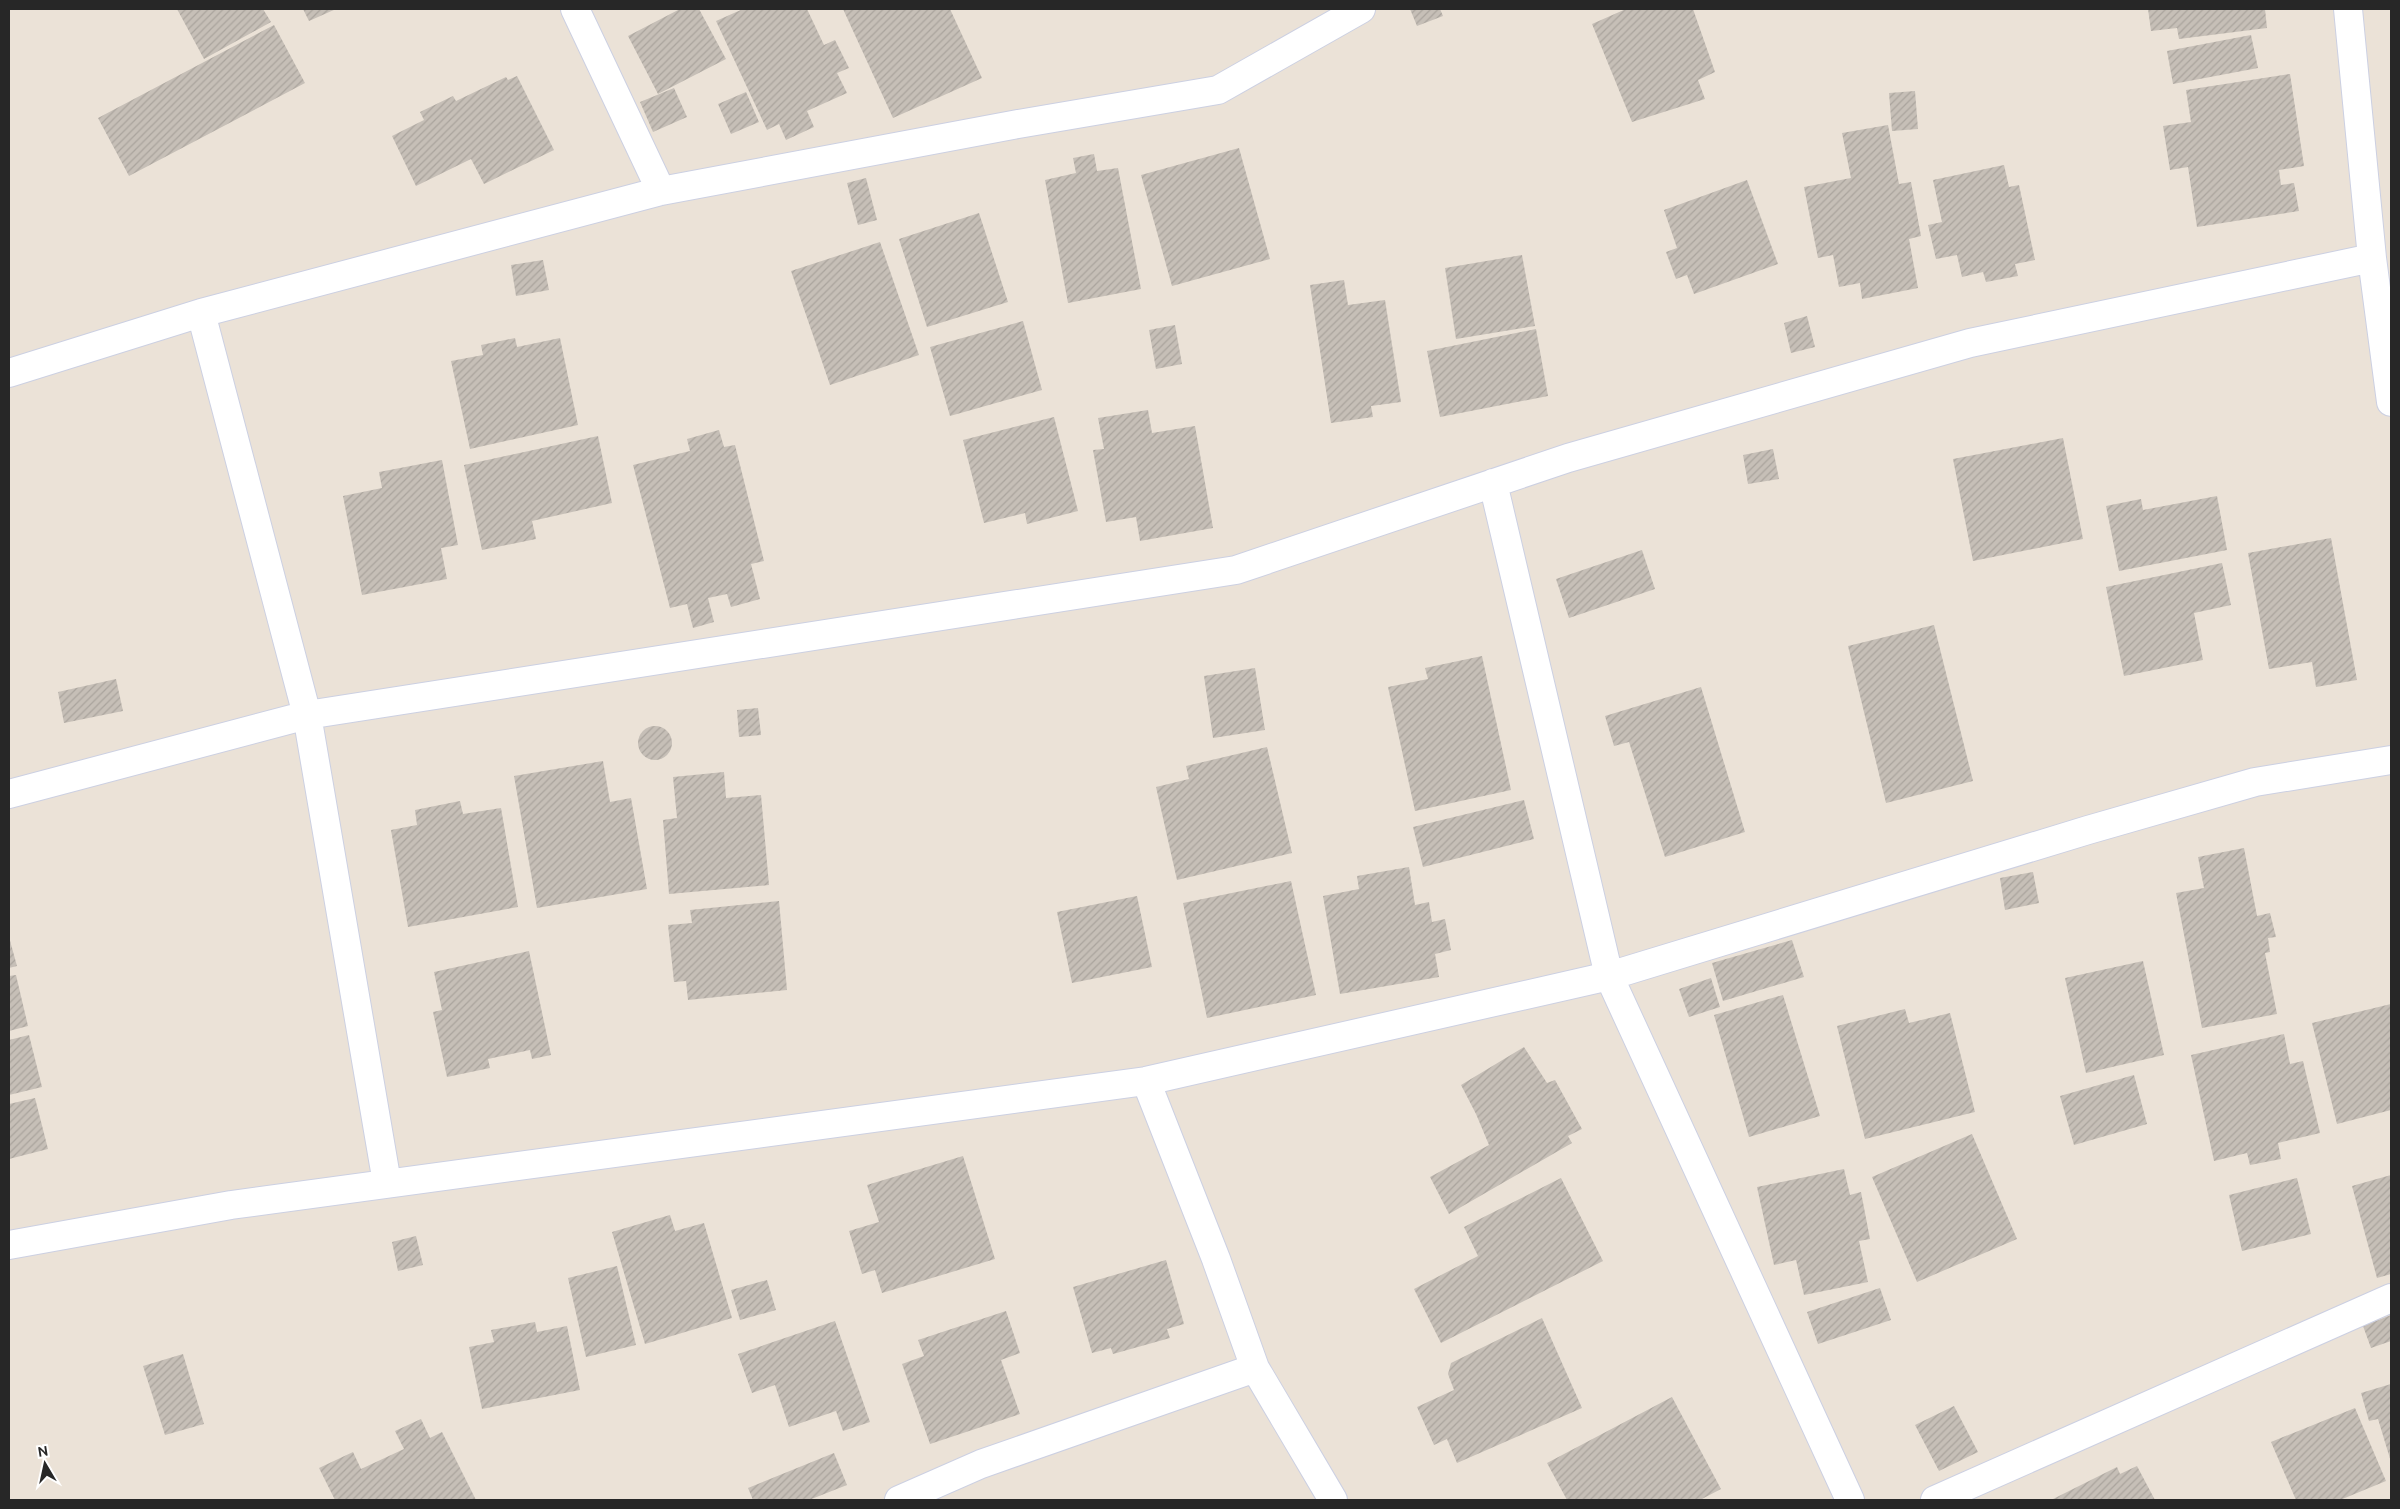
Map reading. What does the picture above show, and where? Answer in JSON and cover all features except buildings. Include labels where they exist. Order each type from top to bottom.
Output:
[{"type":"street","points":[[575,9],[661,191]]},
{"type":"street","points":[[9,373],[201,313],[661,191],[1018,124],[1218,90],[1360,9]]},
{"type":"street","points":[[2348,9],[2372,258],[2391,402]]},
{"type":"street","points":[[9,794],[307,715],[1236,570],[1568,458],[1970,343],[2372,258]]},
{"type":"street","points":[[201,313],[307,715],[387,1183]]},
{"type":"street","points":[[1493,483],[1609,976],[1850,1500]]},
{"type":"street","points":[[9,1245],[231,1205],[1146,1082],[1609,976],[2079,833],[2254,782],[2391,760]]},
{"type":"street","points":[[1146,1082],[1216,1258],[1255,1368],[1333,1500]]},
{"type":"street","points":[[1935,1500],[2391,1298]]},
{"type":"street","points":[[899,1500],[982,1464],[1255,1368]]}]
